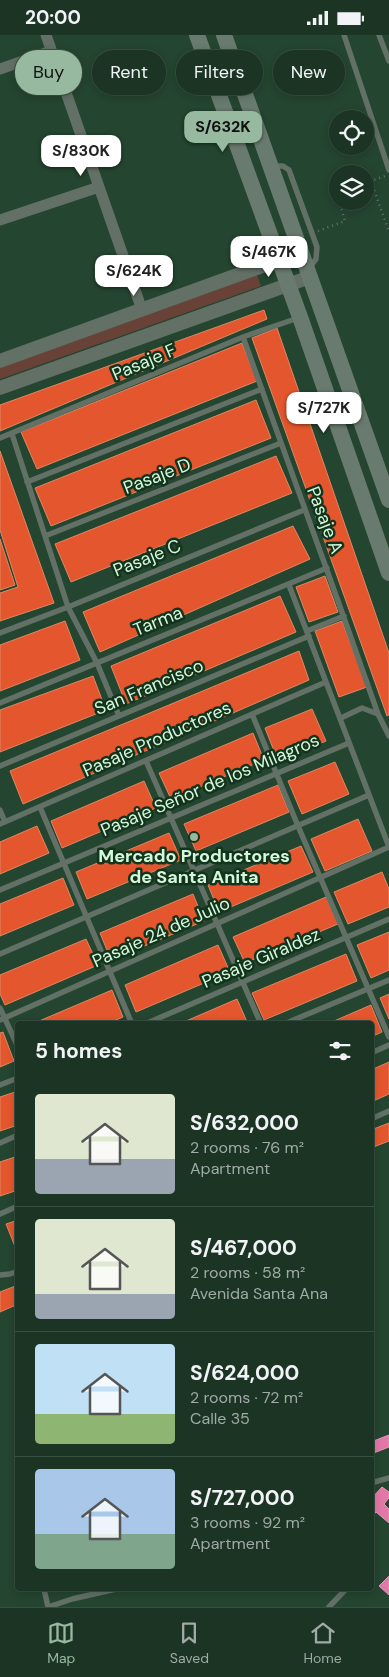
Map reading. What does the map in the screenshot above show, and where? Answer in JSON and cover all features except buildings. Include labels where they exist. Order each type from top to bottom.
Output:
[{"type":"main road","points":[[197,35],[300,317],[389,573]]},
{"type":"main road","points":[[224,35],[389,500]]},
{"type":"street","points":[[46,35],[51,50]]},
{"type":"street","points":[[0,69],[15,64]]},
{"type":"street","points":[[67,95],[142,310]]},
{"type":"street","points":[[0,220],[99,187]]},
{"type":"street","points":[[0,361],[301,252]]},
{"type":"street","points":[[0,388],[288,285],[309,274]]},
{"type":"lane","points":[[344,35],[389,170]]},
{"type":"lane","points":[[380,35],[389,61]]},
{"type":"lane","points":[[270,166],[284,166],[289,170],[312,233],[317,247],[316,259],[309,274]]},
{"type":"lane","name":"Pasaje F","points":[[0,438],[244,337],[300,317]]},
{"type":"lane","name":"Pasaje A","points":[[244,337],[378,714],[389,736]]},
{"type":"lane","points":[[27,482],[262,389]]},
{"type":"lane","points":[[12,433],[68,607],[97,663],[119,716]]},
{"type":"lane","name":"Pasaje D","points":[[45,536],[281,443]]},
{"type":"lane","name":"Pasaje C","points":[[0,633],[304,510]]},
{"type":"lane","name":"Tarma","points":[[0,703],[327,568]]},
{"type":"lane","points":[[289,585],[389,847]]},
{"type":"lane","name":"San Francisco","points":[[0,766],[308,634],[344,616]]},
{"type":"lane","name":"Pasaje Productores","points":[[2,823],[326,682]]},
{"type":"lane","points":[[340,718],[362,708],[378,714]]},
{"type":"lane","points":[[252,714],[389,1037]]},
{"type":"lane","name":"Pasaje Señor de los Milagros","points":[[0,890],[349,743]]},
{"type":"lane","points":[[146,761],[260,1021]]},
{"type":"lane","points":[[0,955],[369,795]]},
{"type":"lane","points":[[40,807],[108,972],[131,1021]]},
{"type":"lane","points":[[0,810],[2,823]]},
{"type":"lane","name":"Pasaje 24 de Julio","points":[[2,1019],[389,847]]},
{"type":"lane","name":"Pasaje Giraldez","points":[[151,1021],[389,919]]},
{"type":"lane","points":[[291,1021],[389,980]]},
{"type":"lane","points":[[0,1008],[2,1019],[15,1042]]},
{"type":"lane","points":[[374,1052],[389,1045]]},
{"type":"lane","points":[[0,1085],[15,1079]]},
{"type":"lane","points":[[374,1118],[389,1111]]},
{"type":"lane","points":[[0,1143],[15,1136]]},
{"type":"lane","points":[[0,1214],[15,1207]]},
{"type":"lane","points":[[0,1275],[15,1272]]},
{"type":"lane","points":[[374,1482],[389,1478]]},
{"type":"lane","points":[[44,1591],[48,1607],[107,1591]]},
{"type":"lane","points":[[329,1607],[344,1591]]},
{"type":"path","points":[[374,180],[389,174]]},
{"type":"path","points":[[374,187],[389,232]]},
{"type":"path","points":[[312,233],[345,221],[342,210]]},
{"type":"shaded area","points":[[257,275],[261,286],[0,379],[0,368]]},
{"type":"place","name":"Mercado Productores de Santa Anita","points":[[194,837]]}]
